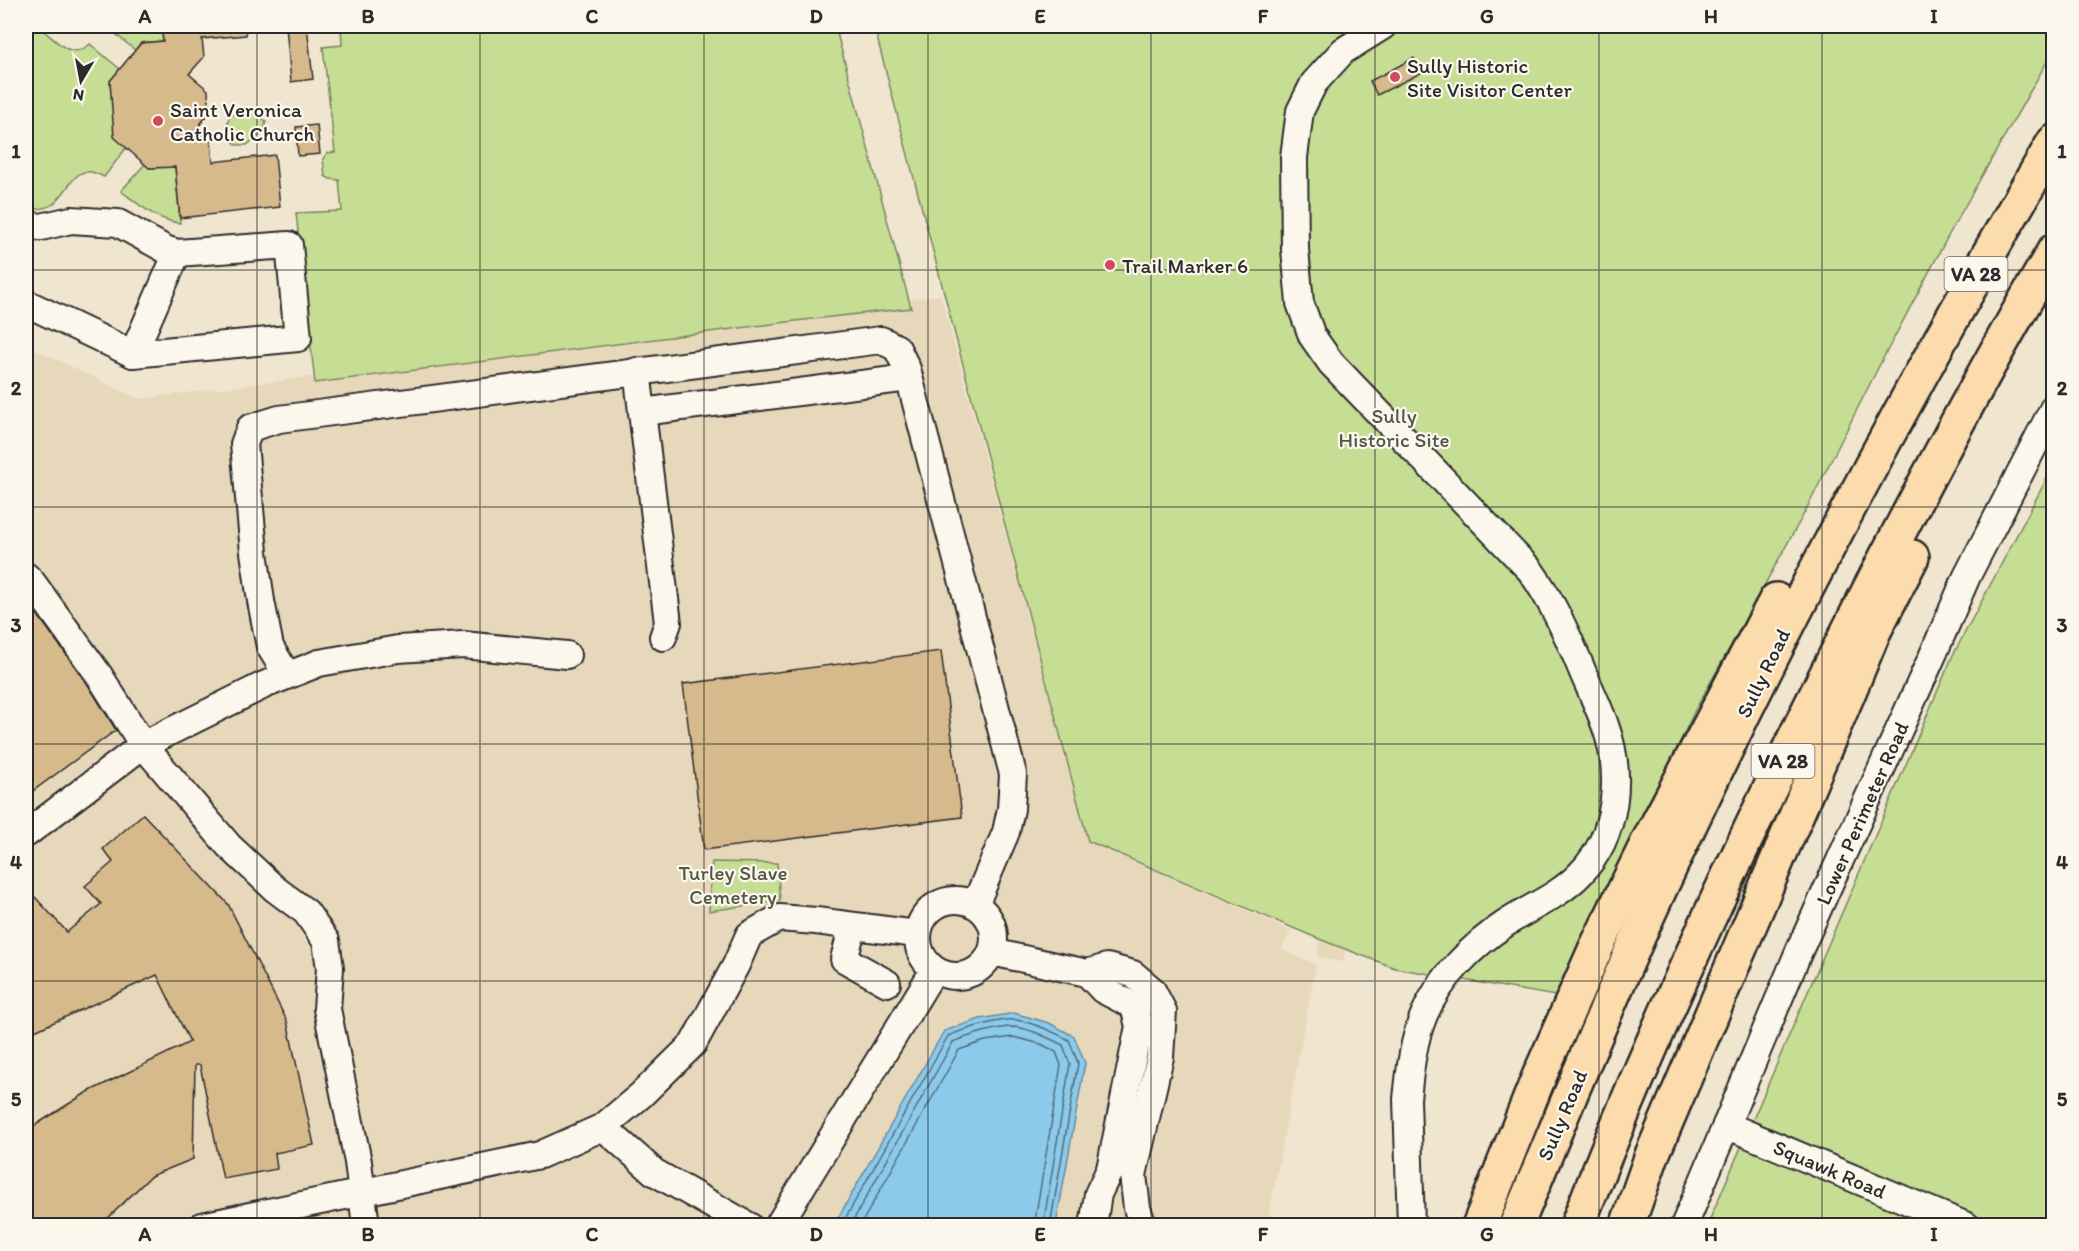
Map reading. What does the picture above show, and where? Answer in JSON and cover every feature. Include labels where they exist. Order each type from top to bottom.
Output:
[{"type":"highway","name":"Sully Road","points":[[1516,1226],[1587,1054],[1656,898],[1773,653],[1857,490],[1944,330],[2054,142]]},
{"type":"highway","name":"VA 28","points":[[1577,1226],[1683,975],[1764,799],[1847,632],[2019,310],[2054,250]]},
{"type":"highway","points":[[1617,1226],[1652,1155],[1874,631],[1988,414],[2019,310]]},
{"type":"highway","points":[[1479,1223],[1576,992],[1657,824],[1772,606],[1857,490]]},
{"type":"highway","points":[[1627,1226],[1652,1155]]},
{"type":"street","points":[[1383,26],[1342,51],[1314,83],[1300,111],[1294,157],[1295,233],[1300,303],[1312,336],[1331,363],[1530,570],[1545,590],[1606,727],[1616,785],[1609,826],[1592,860],[1565,887],[1504,924],[1485,939],[1453,971],[1429,1003],[1411,1058],[1407,1099],[1411,1226]]},
{"type":"street","points":[[26,225],[41,226],[71,220],[118,223],[165,249],[177,253],[288,244],[298,338],[133,354],[26,303]]},
{"type":"street","points":[[133,354],[177,253]]},
{"type":"street","points":[[287,675],[270,648],[261,601],[244,444],[250,428],[279,419],[881,340],[897,348],[909,378],[1013,774],[1011,809],[1006,832],[975,905]]},
{"type":"street","points":[[637,371],[668,623],[663,637]]},
{"type":"street","points":[[642,412],[909,378]]},
{"type":"street","name":"Lower Perimeter Road","points":[[1684,1226],[1799,951],[1927,668],[1966,576],[2054,407]]},
{"type":"street","points":[[26,576],[32,582],[63,635],[143,745],[229,846],[276,889],[306,912],[326,941],[330,968],[327,1009],[358,1162],[366,1226]]},
{"type":"street","points":[[26,834],[143,745],[287,675],[319,663],[398,649],[463,645],[567,655]]},
{"type":"street","points":[[950,900],[975,905],[990,921],[994,942],[992,952],[986,962],[978,970],[967,975],[945,975],[934,970],[921,955],[918,945],[917,934],[921,922],[938,904],[950,900]]},
{"type":"street","points":[[202,1226],[540,1155],[603,1127],[641,1095],[693,1044],[736,965],[749,935],[779,918],[917,934]]},
{"type":"street","points":[[854,926],[844,960],[887,982]]},
{"type":"street","points":[[992,952],[1087,973],[1103,990],[1134,1006],[1139,1026],[1121,1172],[1138,1220]]},
{"type":"street","points":[[778,1226],[934,970]]},
{"type":"street","name":"Squawk Road","points":[[1726,1125],[1967,1226]]},
{"type":"street","points":[[603,1127],[654,1172],[749,1226]]},
{"type":"street","points":[[1093,1226],[1098,1194],[1121,1172]]},
{"type":"shaded area","points":[[941,295],[1088,841],[1291,930],[1282,949],[1316,965],[1267,1225],[26,1225],[26,345],[139,399]]},
{"type":"shaded area","points":[[1335,863],[1361,868],[1343,962],[1317,957]]},
{"type":"green space","points":[[108,26],[161,26],[163,41],[141,43],[135,50]]},
{"type":"green space","points":[[341,26],[835,26],[911,308],[315,383],[296,213],[342,211],[339,180],[325,176],[323,159],[327,153],[335,152],[323,47],[342,45]]},
{"type":"green space","name":"Sully Historic Site","points":[[874,26],[2053,26],[2053,51],[1953,227],[1806,510],[1694,712],[1561,997],[1395,968],[1319,939],[1088,841]]},
{"type":"green space","points":[[26,27],[40,28],[70,50],[83,49],[90,44],[120,69],[110,81],[126,148],[104,177],[86,172],[80,174],[53,204],[36,209],[26,209]]},
{"type":"green space","points":[[251,109],[266,122],[264,131],[247,145],[237,145],[228,133],[229,118],[239,110]]},
{"type":"green space","points":[[145,164],[149,168],[175,167],[180,223],[156,215],[121,191]]},
{"type":"green space","points":[[2053,467],[2053,1225],[1707,1226],[1953,655]]},
{"type":"green space","name":"Turley Slave Cemetery","points":[[712,862],[777,863],[780,901],[709,911]]},
{"type":"water","points":[[1014,1013],[1049,1023],[1074,1036],[1085,1063],[1056,1225],[834,1225],[944,1031],[980,1019]]},
{"type":"building","name":"Saint Veronica Catholic Church","points":[[161,26],[245,26],[246,35],[202,39],[204,57],[189,74],[208,90],[209,112],[196,130],[211,141],[213,162],[275,155],[280,207],[180,218],[175,167],[149,168],[114,137],[110,81],[141,43],[163,41]]},
{"type":"building","points":[[286,26],[307,26],[313,79],[291,82]]},
{"type":"building","name":"Sully Historic Site Visitor Center","points":[[1414,58],[1421,73],[1377,95],[1370,81]]},
{"type":"building","points":[[317,125],[320,154],[298,156],[296,127]]},
{"type":"building","points":[[26,599],[87,683],[116,730],[26,796]]},
{"type":"building","points":[[941,651],[962,817],[704,850],[683,684]]},
{"type":"building","points":[[143,814],[228,904],[287,1021],[314,1145],[275,1153],[277,1169],[223,1179],[200,1065],[195,1065],[193,1159],[151,1176],[100,1226],[26,1226],[26,1131],[86,1093],[190,1042],[157,975],[26,1035],[26,906],[35,897],[67,932],[101,904],[85,886],[113,862],[103,849]]},
{"type":"place","name":"Sully Historic Site Visitor Center","points":[[1395,77]]},
{"type":"place","name":"Saint Veronica Catholic Church","points":[[158,121]]},
{"type":"place","name":"Trail Marker 6","points":[[1110,265]]}]
